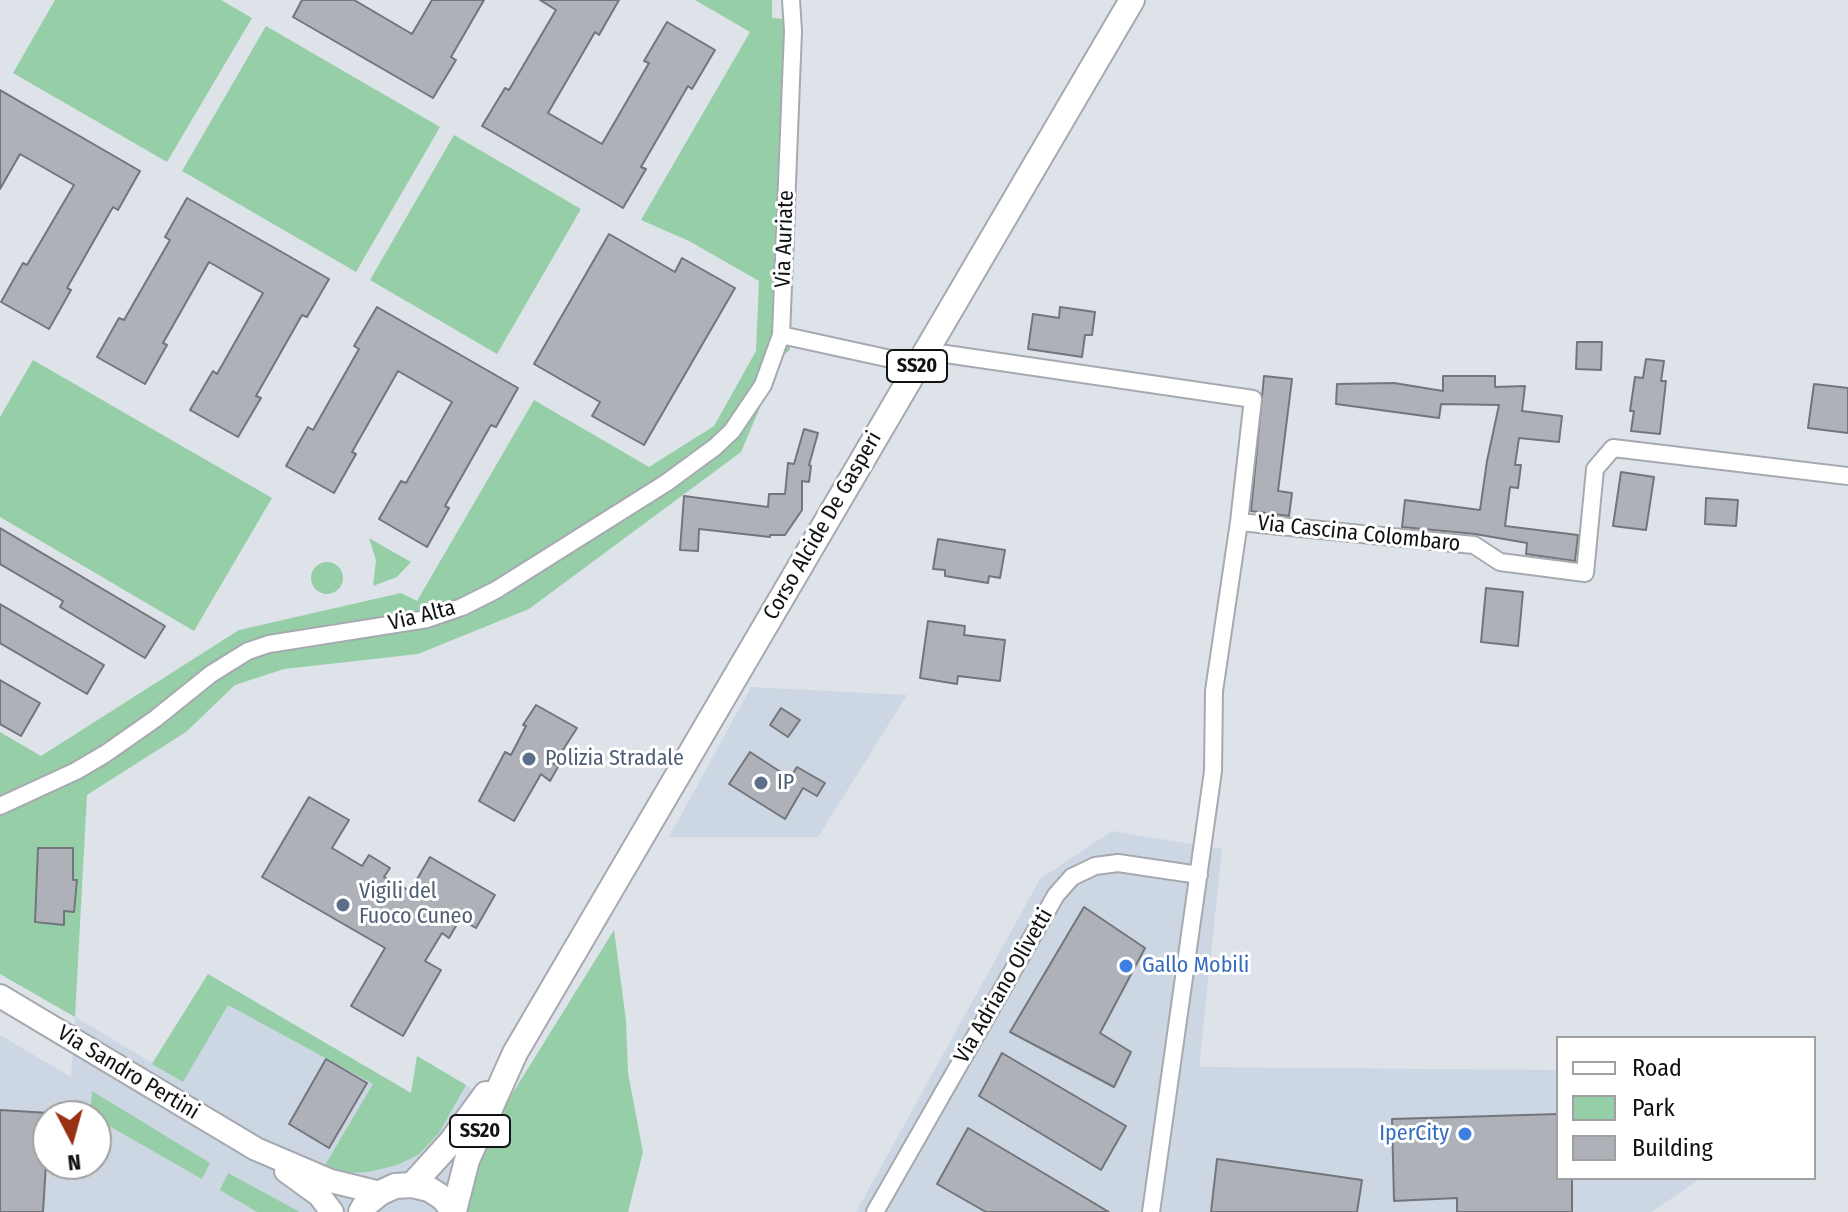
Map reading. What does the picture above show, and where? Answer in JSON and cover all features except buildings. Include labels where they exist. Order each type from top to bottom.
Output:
[{"type":"main road","name":"Corso Alcide De Gasperi","points":[[412,1185],[451,1142],[515,1053],[1132,0]]},
{"type":"main road","name":"Corso Alcide De Gasperi","points":[[454,1212],[467,1160],[515,1053]]},
{"type":"main road","points":[[361,1212],[380,1193],[395,1186],[412,1185],[436,1194],[454,1212]]},
{"type":"street","name":"Via Auriate","points":[[781,335],[793,31],[791,0]]},
{"type":"street","points":[[781,335],[900,361],[921,359]]},
{"type":"street","name":"Via Alta","points":[[0,806],[105,754],[220,668],[248,651],[269,644],[427,619],[462,607],[496,590],[600,527],[715,447],[732,431],[755,400],[781,335]]},
{"type":"street","name":"Via Cascina Colombaro","points":[[921,359],[946,354],[1253,399],[1239,522],[1214,691],[1213,771],[1151,1212]]},
{"type":"street","name":"Via Cascina Colombaro","points":[[1239,522],[1474,545],[1500,562],[1585,573],[1595,469],[1613,448],[1848,476]]},
{"type":"street","name":"Via Adriano Olivetti","points":[[875,1212],[1056,895],[1072,877],[1095,866],[1118,863],[1199,875]]},
{"type":"street","name":"Via Sandro Pertini","points":[[0,996],[256,1149],[319,1195],[332,1212]]},
{"type":"street","name":"Via Sandro Pertini","points":[[256,1149],[331,1181],[380,1193]]},
{"type":"shaded area","points":[[751,687],[907,695],[818,837],[669,837]]},
{"type":"shaded area","points":[[1112,831],[1222,849],[1199,1067],[1556,1070],[1556,1180],[1698,1180],[1652,1212],[856,1212],[1040,879]]},
{"type":"shaded area","points":[[208,974],[411,1093],[417,1056],[504,1107],[475,1159],[463,1191],[466,1212],[0,1212],[0,1035],[71,1077],[75,1017],[152,1063]]},
{"type":"green space","points":[[55,0],[221,0],[252,18],[167,162],[13,73]]},
{"type":"green space","points":[[695,0],[772,0],[772,18],[797,20],[790,350],[782,356],[741,452],[529,609],[418,654],[284,669],[235,685],[186,732],[87,795],[75,1017],[0,974],[0,732],[41,756],[239,630],[401,593],[417,601],[534,400],[649,467],[714,426],[756,351],[759,281],[689,241],[641,220],[750,32]]},
{"type":"green space","points":[[266,26],[440,127],[356,272],[182,171]]},
{"type":"green space","points":[[454,135],[581,209],[497,354],[370,280]]},
{"type":"green space","points":[[33,360],[272,498],[194,631],[0,517],[0,417]]},
{"type":"green space","points":[[369,538],[411,562],[397,577],[373,586],[376,560]]},
{"type":"green space","points":[[327,562],[338,567],[343,578],[338,589],[327,594],[316,589],[311,578],[316,567]]},
{"type":"green space","points":[[614,930],[626,1020],[628,1073],[643,1152],[628,1212],[466,1212],[463,1191],[475,1159]]},
{"type":"green space","points":[[208,974],[411,1093],[417,1056],[466,1085],[439,1133],[418,1155],[397,1165],[369,1172],[348,1173],[325,1165],[373,1084],[228,1005],[183,1082],[152,1064]]},
{"type":"green space","points":[[92,1091],[107,1100],[91,1100]]},
{"type":"green space","points":[[112,1103],[210,1163],[202,1179],[112,1128]]},
{"type":"green space","points":[[228,1173],[299,1212],[257,1212],[220,1190]]},
{"type":"place","name":"Polizia Stradale","points":[[529,759]]},
{"type":"place","name":"IP","points":[[761,783]]},
{"type":"place","name":"Vigili del Fuoco Cuneo","points":[[343,905]]},
{"type":"place","name":"Gallo Mobili","points":[[1126,966]]},
{"type":"place","name":"IperCity","points":[[1465,1134]]}]
